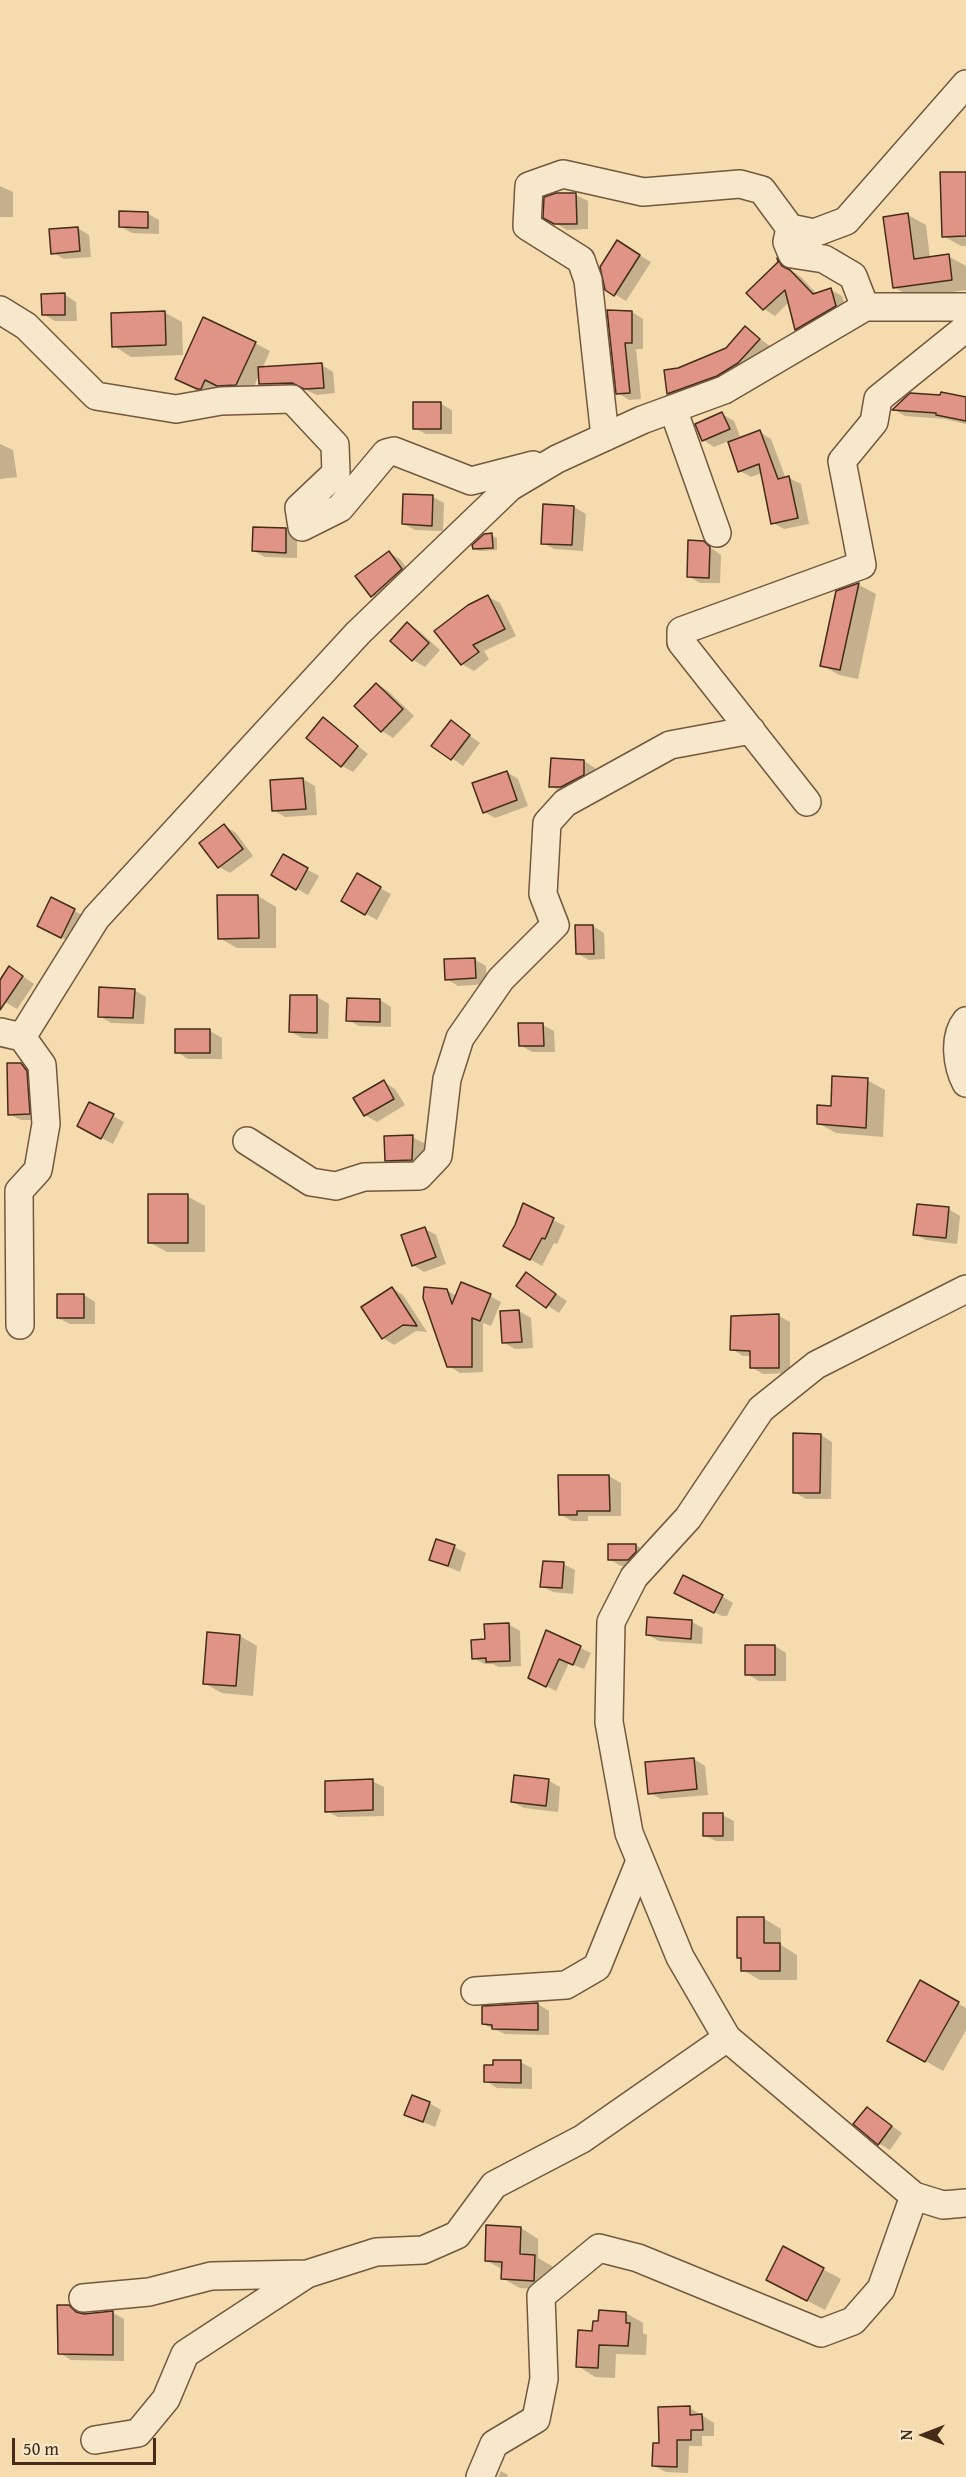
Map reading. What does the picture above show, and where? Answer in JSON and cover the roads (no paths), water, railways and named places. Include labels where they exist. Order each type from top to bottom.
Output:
[{"type":"street","points":[[605,437],[588,280],[581,260],[527,226],[529,186],[563,174],[643,192],[740,184],[762,190],[790,228],[814,233],[846,221],[966,84]]},
{"type":"street","points":[[790,228],[787,242],[792,254],[824,259],[853,276],[865,307]]},
{"type":"street","points":[[20,1325],[19,1191],[38,1170],[46,1124],[42,1065],[11,1034],[96,918],[350,641],[510,487],[557,459],[605,437],[724,390],[865,307],[966,307]]},
{"type":"street","points":[[0,310],[26,326],[96,396],[176,409],[221,401],[292,399],[335,445],[336,473],[299,508],[302,527],[340,508],[386,453],[394,451],[471,481],[557,459]]},
{"type":"street","points":[[807,802],[681,642],[681,631],[862,565],[842,461],[874,422],[878,399],[966,328]]},
{"type":"street","points":[[673,409],[717,533]]},
{"type":"street","points":[[247,1141],[311,1182],[336,1186],[364,1178],[419,1176],[438,1156],[447,1079],[460,1038],[501,979],[555,925],[543,894],[547,824],[565,803],[670,745],[751,730]]},
{"type":"street","points":[[966,1021],[963,1023],[958,1042],[958,1068],[966,1083]]},
{"type":"street","points":[[966,1289],[816,1365],[761,1409],[687,1518],[634,1577],[611,1622],[609,1722],[629,1833],[680,1957],[727,2038],[914,2196],[943,2205],[966,2204]]},
{"type":"street","points":[[475,1991],[566,1984],[597,1967],[640,1861]]},
{"type":"street","points":[[95,2440],[138,2433],[166,2399],[185,2354],[307,2274],[376,2252],[423,2250],[457,2235],[494,2185],[582,2139],[727,2038]]},
{"type":"street","points":[[480,2477],[494,2444],[536,2419],[544,2379],[541,2296],[599,2248],[638,2259],[821,2333],[854,2321],[880,2289],[914,2196]]},
{"type":"street","points":[[83,2298],[149,2292],[211,2276],[307,2274]]}]
